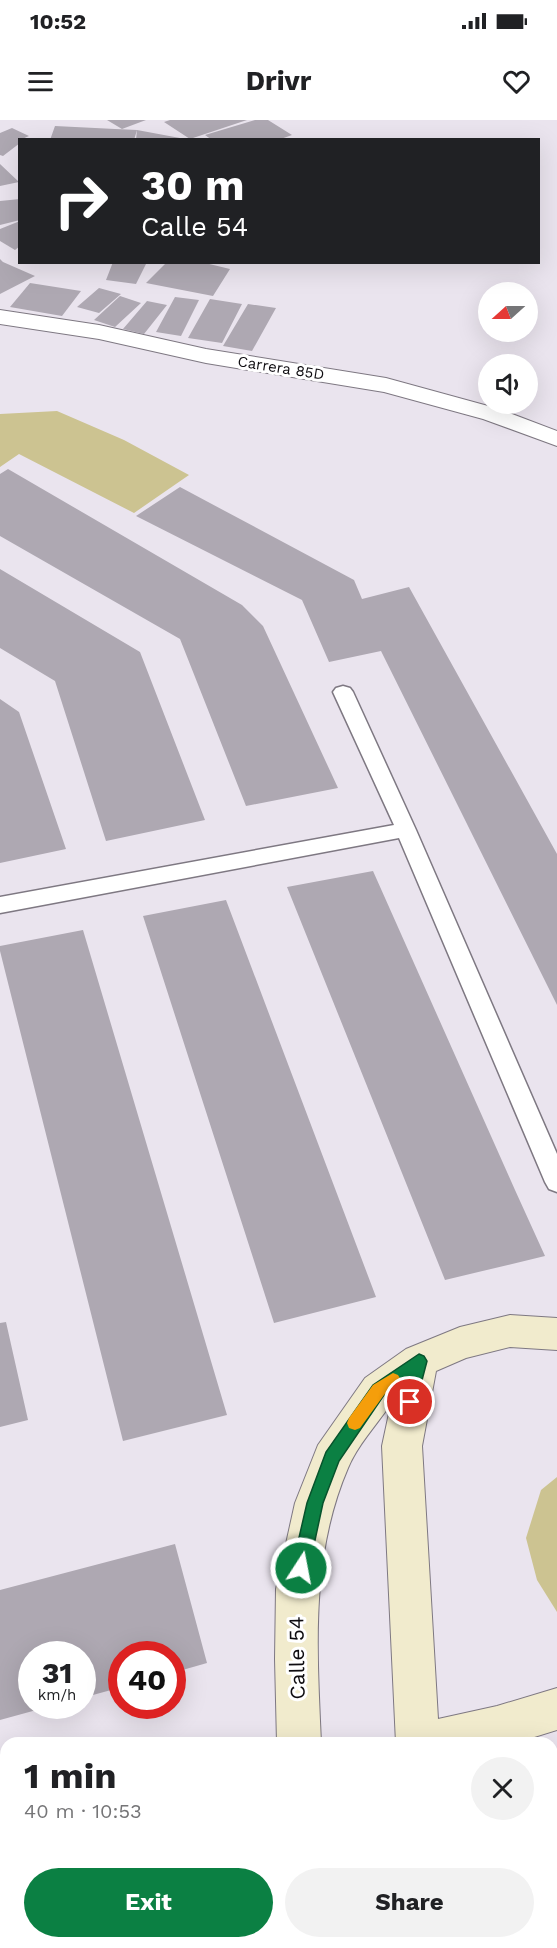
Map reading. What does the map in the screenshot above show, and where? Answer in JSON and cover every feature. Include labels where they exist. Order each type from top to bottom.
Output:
[{"type":"street","name":"Carrera 85D","points":[[0,317],[99,332],[206,356],[386,385],[491,414],[557,439]]},
{"type":"street","name":"Calle 54","points":[[299,1737],[296,1659],[297,1589],[315,1503],[332,1457],[379,1390],[419,1361],[460,1343],[510,1331],[557,1334]]},
{"type":"street","points":[[418,1737],[402,1446],[419,1361]]},
{"type":"street","points":[[451,1737],[557,1709]]},
{"type":"lane","points":[[344,692],[406,830],[557,1182]]},
{"type":"lane","points":[[0,905],[406,830]]},
{"type":"shaded area","points":[[57,411],[124,440],[189,475],[134,513],[19,454],[0,467],[0,414]]},
{"type":"shaded area","points":[[557,1477],[557,1612],[537,1580],[526,1538],[541,1490]]},
{"type":"building","points":[[107,120],[146,120],[122,129]]},
{"type":"building","points":[[170,120],[247,120],[193,138],[188,138],[164,122]]},
{"type":"building","points":[[255,120],[268,120],[292,135],[284,138],[209,138],[205,135]]},
{"type":"building","points":[[55,126],[137,130],[135,138],[51,138]]},
{"type":"building","points":[[12,128],[29,136],[18,138],[18,145],[3,156],[0,155],[0,133]]},
{"type":"building","points":[[137,130],[180,138],[136,138]]},
{"type":"building","points":[[0,164],[18,182],[0,186]]},
{"type":"building","points":[[18,199],[18,220],[0,225],[0,201]]},
{"type":"building","points":[[18,222],[18,248],[15,250],[0,241],[0,229]]},
{"type":"building","points":[[0,259],[3,262],[35,276],[0,294]]},
{"type":"building","points":[[112,264],[146,264],[136,284],[106,280]]},
{"type":"building","points":[[165,264],[209,264],[230,269],[213,296],[146,283]]},
{"type":"building","points":[[30,283],[81,291],[62,316],[10,307]]},
{"type":"building","points":[[99,288],[121,294],[99,313],[77,307]]},
{"type":"building","points":[[120,296],[141,303],[115,327],[94,320]]},
{"type":"building","points":[[175,297],[199,300],[181,336],[156,332]]},
{"type":"building","points":[[210,299],[242,304],[222,343],[188,338]]},
{"type":"building","points":[[147,301],[167,305],[144,334],[123,329]]},
{"type":"building","points":[[248,304],[276,308],[252,351],[223,346]]},
{"type":"building","points":[[8,469],[242,605],[263,626],[338,788],[246,806],[180,639],[0,536],[0,474]]},
{"type":"building","points":[[180,487],[354,580],[362,599],[409,587],[557,854],[557,1005],[381,651],[329,662],[302,600],[136,516]]},
{"type":"building","points":[[0,569],[140,652],[205,820],[106,841],[55,681],[0,648]]},
{"type":"building","points":[[0,699],[19,712],[66,849],[0,863]]},
{"type":"building","points":[[373,871],[545,1256],[445,1280],[287,887]]},
{"type":"building","points":[[226,900],[376,1297],[274,1323],[143,916]]},
{"type":"building","points":[[83,930],[227,1415],[123,1441],[0,951],[0,946]]},
{"type":"building","points":[[6,1322],[28,1420],[0,1427],[0,1323]]},
{"type":"building","points":[[175,1544],[207,1663],[186,1669],[186,1641],[108,1641],[108,1691],[96,1694],[96,1641],[18,1641],[18,1715],[0,1720],[0,1590]]},
{"type":"slow traffic","points":[[355,1423],[379,1390],[393,1380]]},
{"type":"route","points":[[301,1568],[315,1503],[332,1457],[379,1390],[419,1361],[410,1402]]}]
